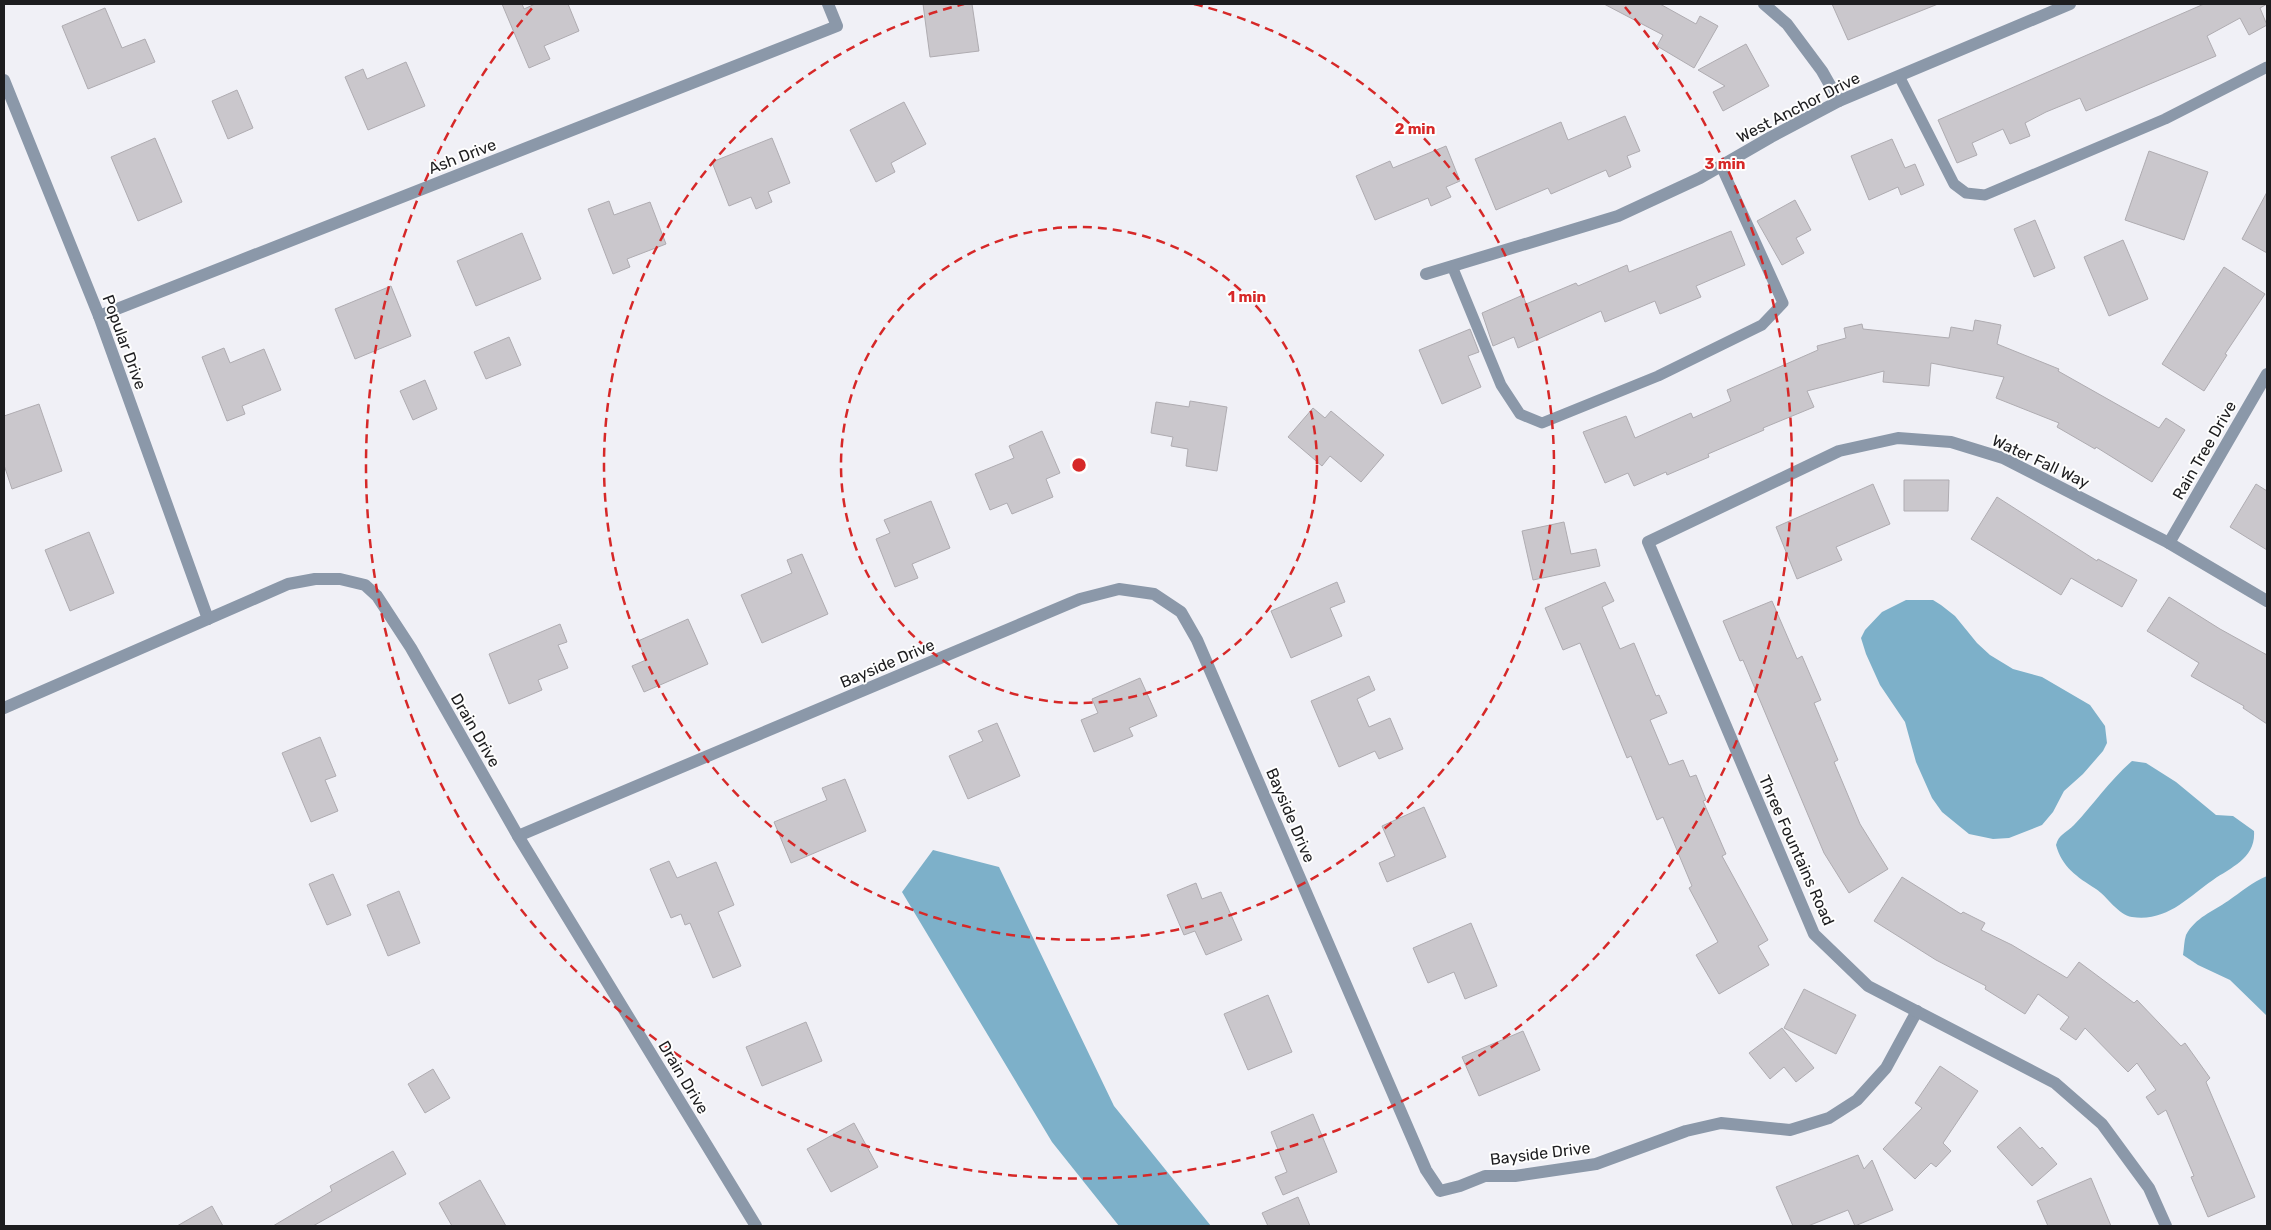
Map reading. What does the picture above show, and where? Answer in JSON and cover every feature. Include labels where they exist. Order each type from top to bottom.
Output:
[{"type":"street","name":"Ash Drive","points":[[100,316],[837,26],[828,4]]},
{"type":"street","name":"West Anchor Drive","points":[[1426,274],[1618,216],[1700,178],[1839,101],[2070,4]]},
{"type":"street","points":[[1766,5],[1787,24],[1822,71],[1839,101]]},
{"type":"street","name":"Popular Drive","points":[[4,80],[100,316],[208,619]]},
{"type":"street","name":"Rain Tree Drive","points":[[2169,543],[2267,374]]},
{"type":"street","name":"Water Fall Way","points":[[1648,542],[1839,451],[1898,438],[1951,442],[2004,458],[2169,543],[2267,601]]},
{"type":"street","name":"Three Fountains Road","points":[[1648,542],[1814,934],[1868,986],[2055,1083],[2102,1124],[2149,1188],[2166,1226]]},
{"type":"street","name":"Drain Drive","points":[[4,708],[288,584],[315,578],[332,578],[365,585],[377,596],[411,648],[518,836],[756,1226]]},
{"type":"street","name":"Bayside Drive","points":[[518,836],[1080,599],[1119,589],[1154,594],[1181,612],[1197,640],[1426,1170],[1440,1191],[1460,1186],[1485,1176],[1515,1176],[1596,1164],[1686,1131],[1722,1124],[1790,1130],[1829,1118],[1857,1100],[1886,1068],[1917,1011]]},
{"type":"lane","points":[[1899,76],[1954,184],[1966,193],[1985,195],[2165,119],[2267,67]]},
{"type":"lane","points":[[1452,266],[1501,385],[1520,414],[1542,424],[1658,376],[1762,325],[1783,303],[1721,166]]},
{"type":"water","points":[[1906,600],[1933,600],[1941,605],[1955,616],[1977,643],[1990,655],[2013,669],[2042,677],[2090,705],[2105,726],[2107,743],[2103,751],[2083,774],[2064,791],[2053,812],[2042,825],[2009,838],[1993,839],[1969,834],[1942,812],[1932,798],[1916,762],[1905,722],[1880,685],[1861,638],[1865,630],[1882,612]]},
{"type":"water","points":[[2132,761],[2146,763],[2176,782],[2216,815],[2233,816],[2254,831],[2254,840],[2251,848],[2247,855],[2235,866],[2176,907],[2156,916],[2144,918],[2127,916],[2122,913],[2100,892],[2071,871],[2062,859],[2056,845],[2061,836],[2074,825],[2116,776]]},
{"type":"water","points":[[933,850],[999,867],[1114,1106],[1211,1226],[1119,1226],[1052,1142],[902,892]]},
{"type":"water","points":[[2267,876],[2267,1016],[2230,980],[2198,965],[2183,955],[2186,935],[2194,924],[2251,884]]},
{"type":"building","points":[[502,4],[522,4],[524,9],[535,4],[568,4],[579,31],[544,46],[550,59],[529,68]]},
{"type":"building","points":[[923,4],[972,4],[979,51],[930,57]]},
{"type":"building","points":[[1604,4],[1660,4],[1696,24],[1700,16],[1718,26],[1694,68],[1657,46],[1663,35]]},
{"type":"building","points":[[1832,4],[1938,4],[1848,40]]},
{"type":"building","points":[[2204,4],[2267,4],[2260,8],[2267,25],[2249,35],[2240,18],[2207,36],[2216,56],[2086,111],[2080,98],[2046,112],[2025,123],[2030,136],[2010,144],[2003,129],[1972,143],[1977,155],[1957,163],[1938,120]]},
{"type":"building","points":[[105,8],[122,48],[145,39],[155,62],[88,89],[62,26]]},
{"type":"building","points":[[1746,44],[1769,86],[1723,111],[1713,92],[1725,86],[1698,70]]},
{"type":"building","points":[[406,62],[425,106],[368,130],[345,77],[363,69],[367,79]]},
{"type":"building","points":[[237,90],[253,128],[228,139],[212,101]]},
{"type":"building","points":[[904,102],[926,144],[891,163],[895,172],[876,182],[850,130]]},
{"type":"building","points":[[1625,116],[1640,151],[1627,156],[1631,167],[1609,177],[1606,170],[1551,194],[1548,188],[1496,210],[1475,159],[1561,122],[1568,140]]},
{"type":"building","points":[[155,138],[182,202],[138,221],[111,157]]},
{"type":"building","points":[[772,138],[790,183],[768,192],[772,202],[756,209],[751,197],[729,206],[712,162]]},
{"type":"building","points":[[1892,139],[1905,168],[1915,164],[1924,185],[1901,195],[1898,187],[1869,200],[1851,156]]},
{"type":"building","points":[[1446,146],[1460,181],[1446,187],[1451,197],[1431,206],[1428,198],[1375,220],[1356,176],[1390,161],[1393,168]]},
{"type":"building","points":[[2149,151],[2208,172],[2184,240],[2125,220]]},
{"type":"building","points":[[2267,192],[2267,253],[2242,239]]},
{"type":"building","points":[[1795,200],[1811,230],[1796,238],[1804,253],[1782,265],[1757,221]]},
{"type":"building","points":[[609,201],[614,215],[650,202],[666,244],[627,259],[630,267],[613,274],[588,209]]},
{"type":"building","points":[[2035,220],[2055,268],[2034,277],[2014,229]]},
{"type":"building","points":[[1731,231],[1745,265],[1696,286],[1701,297],[1660,314],[1655,301],[1605,322],[1601,311],[1518,348],[1514,337],[1493,346],[1482,313],[1523,295],[1526,304],[1576,283],[1578,286],[1627,265],[1629,272]]},
{"type":"building","points":[[522,233],[541,279],[476,306],[457,261]]},
{"type":"building","points":[[2123,240],[2148,299],[2109,316],[2084,257]]},
{"type":"building","points":[[2224,267],[2265,294],[2225,354],[2227,355],[2204,391],[2162,364]]},
{"type":"building","points":[[391,286],[411,336],[355,359],[335,309]]},
{"type":"building","points":[[1975,320],[2001,325],[1997,344],[2059,369],[2058,371],[2159,428],[2166,418],[2185,430],[2152,482],[2096,447],[2095,449],[2057,427],[2059,423],[1996,398],[2004,377],[1931,363],[1929,386],[1883,382],[1884,371],[1807,391],[1814,407],[1708,454],[1709,457],[1667,475],[1666,472],[1634,486],[1628,473],[1605,483],[1583,432],[1626,416],[1635,438],[1691,413],[1693,418],[1731,401],[1727,390],[1818,350],[1817,346],[1846,338],[1844,328],[1862,324],[1863,329],[1949,338],[1951,327],[1973,331]]},
{"type":"building","points":[[1470,329],[1479,352],[1468,356],[1481,387],[1442,404],[1419,350]]},
{"type":"building","points":[[509,337],[521,365],[486,379],[474,352]]},
{"type":"building","points":[[224,348],[230,363],[264,349],[281,390],[242,406],[245,414],[227,421],[202,357]]},
{"type":"building","points":[[425,380],[437,409],[413,420],[400,391]]},
{"type":"building","points":[[1190,401],[1227,407],[1217,471],[1186,466],[1188,449],[1171,446],[1173,437],[1151,433],[1156,402],[1189,407]]},
{"type":"building","points":[[39,404],[62,471],[12,489],[4,465],[4,416]]},
{"type":"building","points":[[1313,408],[1325,418],[1331,411],[1384,455],[1361,482],[1330,456],[1322,466],[1288,437]]},
{"type":"building","points":[[1042,431],[1060,473],[1046,479],[1053,497],[1012,514],[1007,503],[990,510],[975,474],[1014,458],[1009,446]]},
{"type":"building","points":[[1904,480],[1949,480],[1948,511],[1904,511]]},
{"type":"building","points":[[1873,484],[1890,524],[1836,547],[1842,560],[1797,579],[1776,527]]},
{"type":"building","points":[[2256,484],[2267,491],[2267,550],[2230,527]]},
{"type":"building","points":[[1997,497],[2097,561],[2098,559],[2137,580],[2122,607],[2071,578],[2061,595],[1971,539]]},
{"type":"building","points":[[931,501],[950,548],[912,564],[918,578],[895,587],[876,539],[890,533],[884,520]]},
{"type":"building","points":[[1564,522],[1571,554],[1596,549],[1600,566],[1533,580],[1522,531]]},
{"type":"building","points":[[89,532],[114,593],[70,611],[45,550]]},
{"type":"building","points":[[802,554],[828,614],[762,643],[741,595],[792,573],[787,560]]},
{"type":"building","points":[[1337,582],[1345,602],[1330,608],[1342,636],[1291,658],[1271,611]]},
{"type":"building","points":[[1605,582],[1614,601],[1602,607],[1620,649],[1634,643],[1656,696],[1659,695],[1667,713],[1650,720],[1669,765],[1683,760],[1690,777],[1696,775],[1706,800],[1703,801],[1726,854],[1722,856],[1768,940],[1758,946],[1769,965],[1719,994],[1696,955],[1718,942],[1689,888],[1692,886],[1663,817],[1657,820],[1631,756],[1627,758],[1580,643],[1563,650],[1545,608]]},
{"type":"building","points":[[2169,597],[2220,629],[2267,655],[2267,724],[2243,708],[2244,706],[2191,676],[2199,663],[2147,631]]},
{"type":"building","points":[[1772,601],[1797,659],[1802,656],[1821,700],[1814,703],[1838,760],[1834,762],[1860,824],[1888,869],[1849,893],[1824,853],[1743,660],[1740,661],[1723,621]]},
{"type":"building","points":[[688,619],[708,664],[644,692],[632,666],[646,660],[638,641]]},
{"type":"building","points":[[560,624],[567,642],[558,645],[568,668],[538,680],[542,690],[509,704],[489,654]]},
{"type":"building","points":[[1369,676],[1375,690],[1357,699],[1369,727],[1390,718],[1403,749],[1379,759],[1375,751],[1339,767],[1311,701]]},
{"type":"building","points":[[1140,678],[1157,716],[1129,728],[1133,736],[1094,752],[1081,720],[1098,713],[1092,699]]},
{"type":"building","points":[[997,723],[1020,776],[968,799],[949,756],[983,741],[978,731]]},
{"type":"building","points":[[320,737],[336,776],[325,780],[338,811],[311,822],[282,753]]},
{"type":"building","points":[[845,779],[866,831],[791,863],[774,822],[827,800],[822,788]]},
{"type":"building","points":[[1424,807],[1446,857],[1387,882],[1379,863],[1395,856],[1382,826]]},
{"type":"building","points":[[669,861],[677,878],[716,862],[734,905],[718,912],[741,966],[713,978],[690,923],[685,925],[681,914],[671,918],[650,869]]},
{"type":"building","points":[[333,874],[351,915],[327,925],[309,884]]},
{"type":"building","points":[[1902,877],[1961,914],[1963,912],[1985,923],[1981,930],[2012,945],[2067,978],[2079,962],[2134,1003],[2137,1000],[2181,1046],[2185,1043],[2210,1078],[2206,1082],[2255,1197],[2208,1217],[2191,1177],[2194,1176],[2166,1110],[2158,1115],[2146,1097],[2156,1090],[2137,1063],[2128,1072],[2085,1028],[2076,1040],[2060,1029],[2069,1017],[2038,994],[2025,1014],[1985,989],[1986,986],[1936,960],[1874,921]]},
{"type":"building","points":[[1196,883],[1202,899],[1221,892],[1242,940],[1206,955],[1195,931],[1184,935],[1167,895]]},
{"type":"building","points":[[399,891],[420,943],[388,956],[367,905]]},
{"type":"building","points":[[1471,923],[1497,986],[1465,999],[1454,972],[1428,983],[1413,948]]},
{"type":"building","points":[[1804,989],[1856,1015],[1836,1054],[1784,1028]]},
{"type":"building","points":[[1268,995],[1292,1052],[1248,1070],[1224,1014]]},
{"type":"building","points":[[806,1022],[822,1061],[762,1086],[746,1047]]},
{"type":"building","points":[[1782,1028],[1814,1068],[1796,1082],[1784,1067],[1770,1079],[1749,1053]]},
{"type":"building","points":[[1523,1031],[1540,1070],[1479,1096],[1462,1057]]},
{"type":"building","points":[[1940,1066],[1978,1091],[1943,1143],[1951,1151],[1936,1167],[1931,1163],[1915,1179],[1883,1149],[1922,1108],[1915,1103]]},
{"type":"building","points":[[433,1069],[450,1098],[425,1113],[408,1084]]},
{"type":"building","points":[[1313,1114],[1337,1172],[1283,1195],[1275,1177],[1287,1172],[1271,1132]]},
{"type":"building","points":[[854,1123],[878,1167],[831,1192],[807,1149]]},
{"type":"building","points":[[2020,1127],[2057,1164],[2032,1186],[1997,1147]]},
{"type":"building","points":[[393,1151],[406,1174],[313,1226],[273,1226],[332,1191],[330,1186]]},
{"type":"building","points":[[1858,1155],[1864,1169],[1872,1160],[1893,1210],[1855,1226],[1848,1210],[1808,1226],[1793,1226],[1776,1187]]},
{"type":"building","points":[[2091,1178],[2111,1226],[2048,1226],[2037,1201]]},
{"type":"building","points":[[480,1180],[506,1226],[452,1226],[439,1203]]},
{"type":"building","points":[[1298,1197],[1310,1226],[1268,1226],[1262,1213]]},
{"type":"building","points":[[212,1206],[223,1226],[177,1226]]}]
